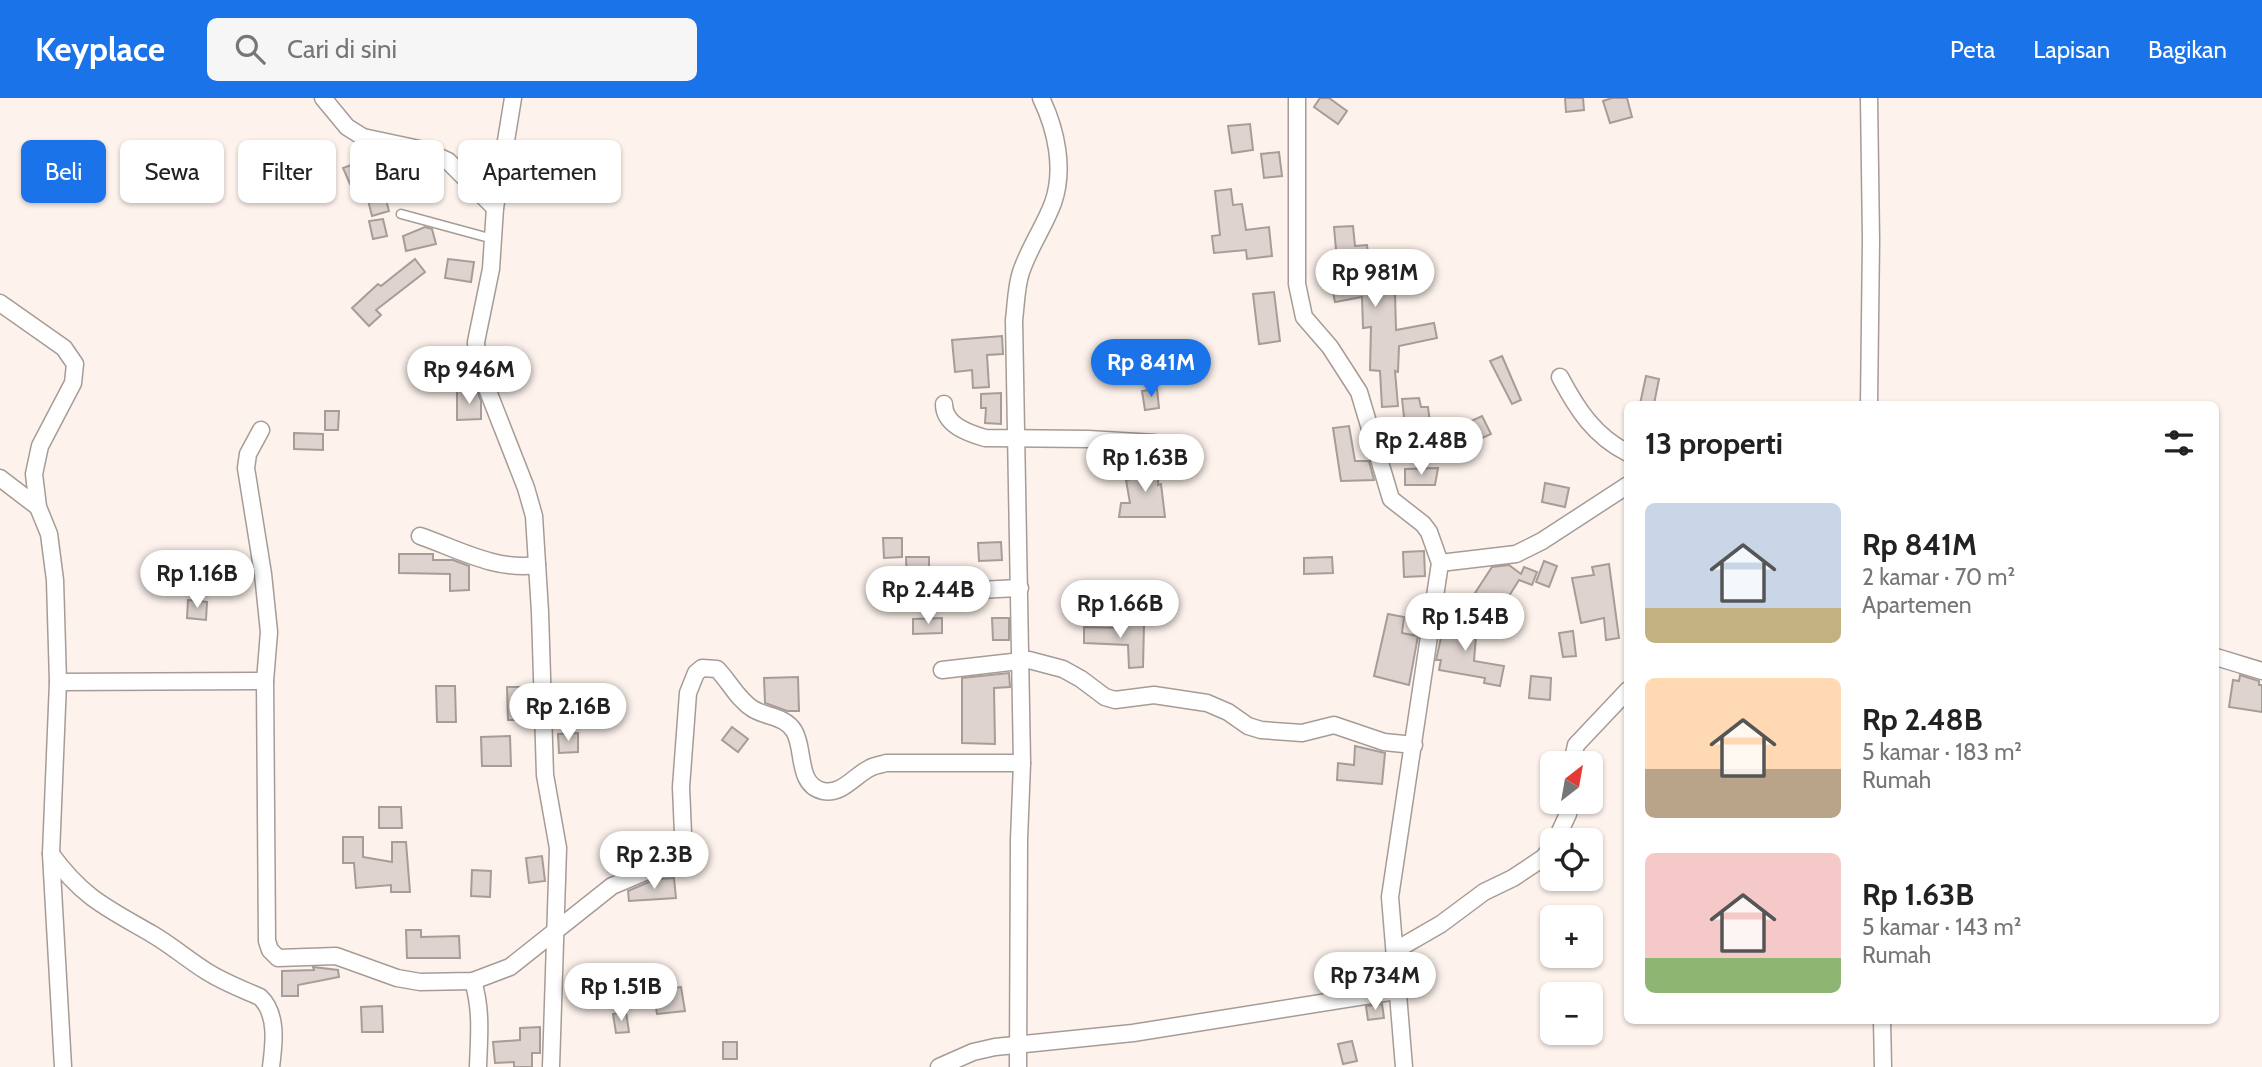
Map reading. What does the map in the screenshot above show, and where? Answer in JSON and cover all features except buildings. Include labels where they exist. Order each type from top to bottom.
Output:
[{"type":"street","points":[[323,98],[347,127],[363,137],[413,146],[448,161],[495,208]]},
{"type":"street","points":[[513,98],[495,208],[491,269],[476,342],[477,358],[534,516],[545,775],[558,848],[551,1067]]},
{"type":"street","points":[[1018,1067],[1022,763],[1014,320],[1021,273],[1054,201],[1057,180],[1056,141],[1051,118],[1041,98]]},
{"type":"street","points":[[1297,98],[1297,284],[1304,317],[1350,374],[1359,392],[1391,499],[1429,532],[1440,563],[1390,897],[1404,1067]]},
{"type":"street","points":[[1869,98],[1869,401]]},
{"type":"street","points":[[0,303],[64,348],[75,364],[73,383],[36,459],[38,507],[49,534],[53,556],[58,682],[51,854],[63,1067]]},
{"type":"street","points":[[1560,377],[1577,411],[1591,427],[1624,450]]},
{"type":"street","points":[[944,404],[944,413],[949,421],[972,435],[985,438],[1155,443]]},
{"type":"street","points":[[261,430],[248,454],[246,468],[263,574],[269,632],[265,681],[267,941],[270,950],[278,958],[336,956],[382,974],[420,982],[473,981],[510,967],[612,886],[664,864],[676,855],[683,834],[682,765],[688,693],[696,673],[702,668],[716,669],[746,704],[755,711],[780,719],[793,729],[807,777],[814,786],[823,790],[841,788],[870,768],[886,763],[1022,763]]},
{"type":"street","points":[[0,478],[38,507]]},
{"type":"street","points":[[1440,563],[1516,554],[1542,541],[1624,488]]},
{"type":"street","points":[[420,536],[495,564],[517,568],[537,565]]},
{"type":"street","points":[[923,602],[960,591],[1020,587]]},
{"type":"street","points":[[2219,658],[2262,671]]},
{"type":"street","points":[[942,670],[1020,660],[1063,670],[1085,681],[1105,697],[1115,700],[1154,695],[1217,706],[1248,726],[1261,730],[1302,733],[1334,725],[1384,743],[1414,745]]},
{"type":"street","points":[[58,682],[265,681]]},
{"type":"street","points":[[1575,751],[1576,745],[1624,694]]},
{"type":"street","points":[[51,854],[67,877],[111,913],[151,934],[206,971],[260,997],[270,1010],[272,1019],[271,1067]]},
{"type":"street","points":[[1395,950],[1441,924],[1484,892],[1540,860]]},
{"type":"street","points":[[473,981],[480,1003],[478,1067]]},
{"type":"street","points":[[939,1067],[973,1052],[1133,1033],[1396,991]]},
{"type":"street","points":[[1882,1024],[1883,1067]]},
{"type":"lane","points":[[401,214],[493,239]]}]
